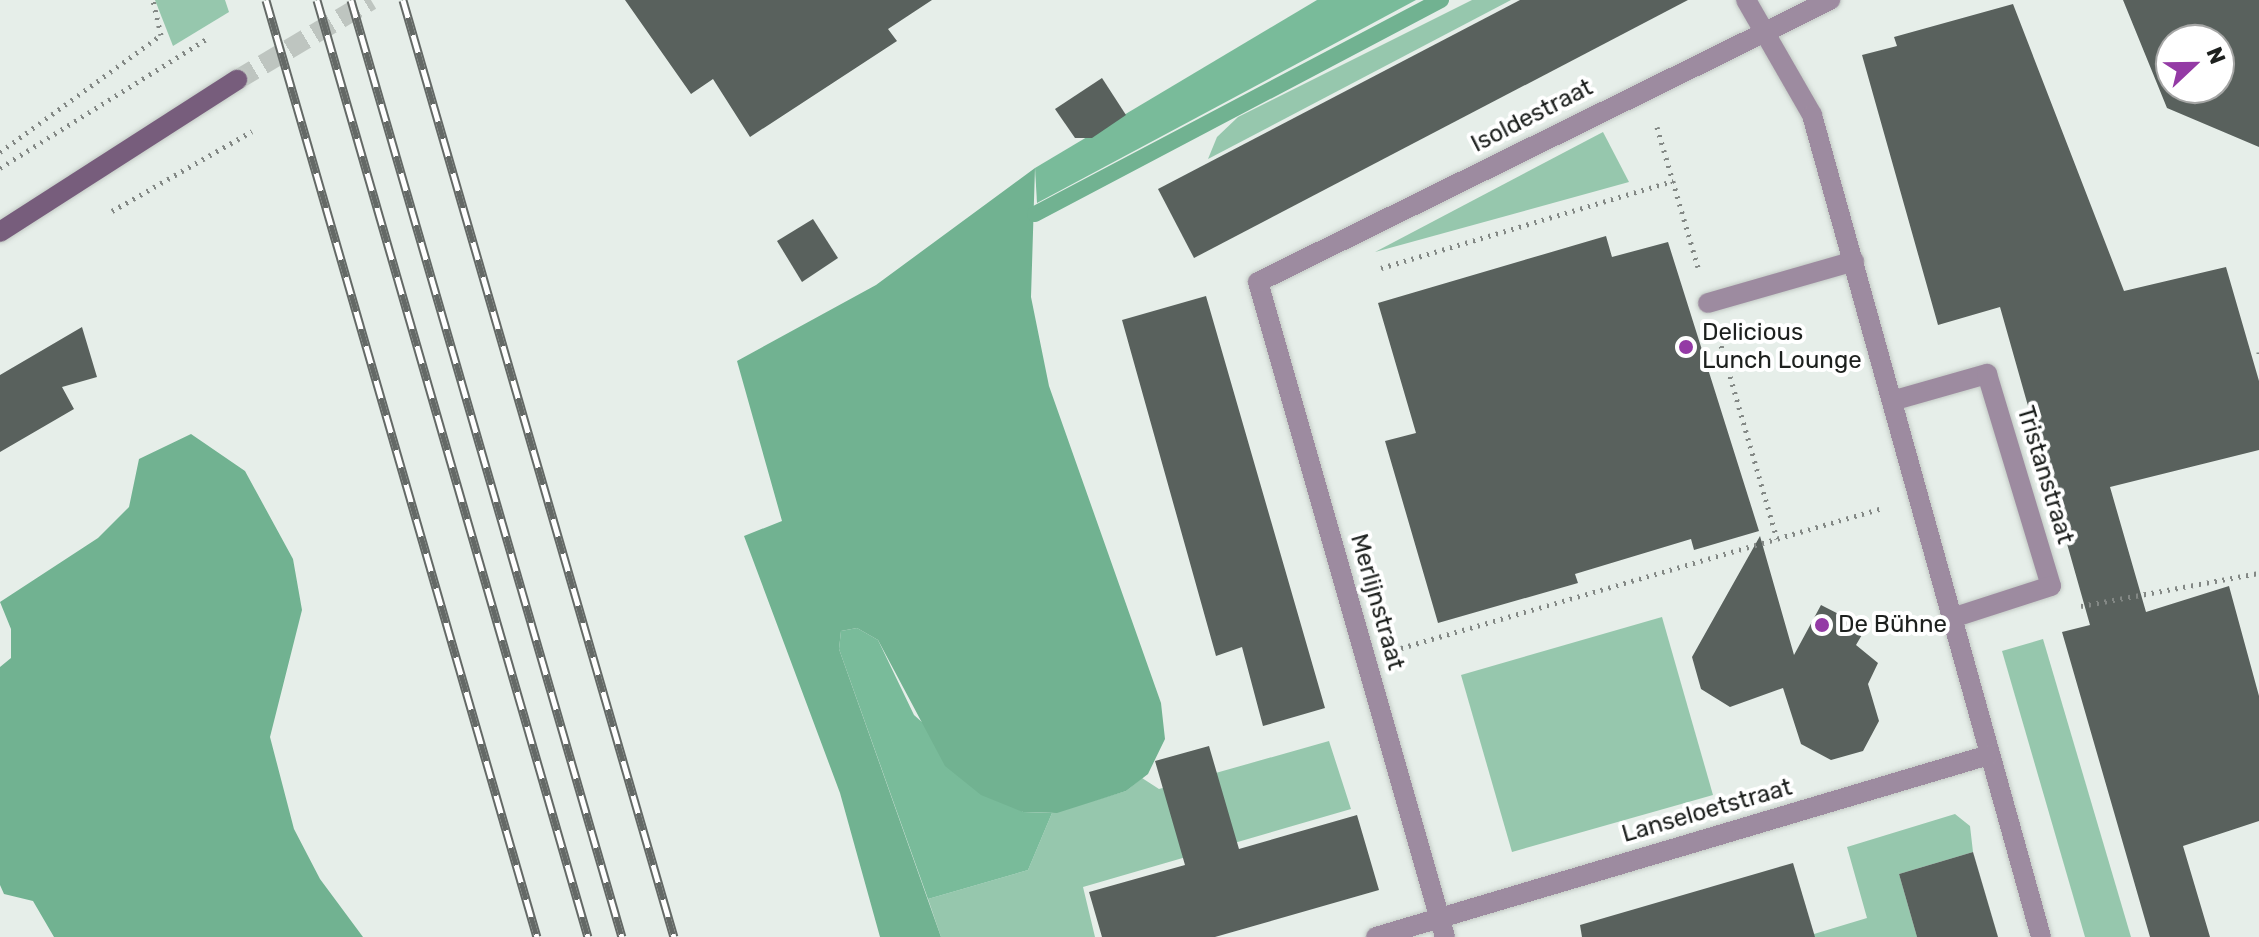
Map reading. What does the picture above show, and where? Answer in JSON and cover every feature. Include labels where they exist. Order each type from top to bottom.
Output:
[{"type":"main road","points":[[0,232],[237,80]]},
{"type":"street","points":[[1746,0],[1812,115],[2041,937]]},
{"type":"street","name":"Isoldestraat","points":[[1258,282],[1763,28],[1830,0]]},
{"type":"street","points":[[1708,303],[1854,261]]},
{"type":"street","name":"Merlijnstraat","points":[[1258,282],[1445,937]]},
{"type":"street","name":"Tristanstraat","points":[[1892,401],[1987,374],[2051,586]]},
{"type":"street","points":[[1952,618],[2051,586]]},
{"type":"street","name":"Lanseloetstraat","points":[[1376,937],[1989,755]]},
{"type":"path","points":[[0,152],[161,35],[153,0]]},
{"type":"path","points":[[0,168],[208,38]]},
{"type":"path","points":[[96,220],[252,131]]},
{"type":"path","points":[[1367,273],[1673,181]]},
{"type":"path","points":[[1366,659],[1919,498]]},
{"type":"path","points":[[2051,586],[2087,610],[2259,573]]},
{"type":"shaded area","points":[[155,0],[225,0],[229,12],[173,46]]},
{"type":"shaded area","points":[[1317,0],[1416,0],[1037,203],[1035,168]]},
{"type":"shaded area","points":[[1472,0],[1511,0],[1208,159],[1217,137],[1238,117]]},
{"type":"shaded area","points":[[1603,132],[1629,182],[1375,252]]},
{"type":"shaded area","points":[[1035,168],[1031,297],[1049,386],[1161,703],[1165,739],[1148,774],[1126,791],[1057,813],[1023,812],[981,795],[945,766],[878,640],[857,628],[841,631],[839,649],[941,937],[880,937],[840,793],[744,536],[782,521],[737,361],[876,285]]},
{"type":"shaded area","points":[[191,434],[245,471],[293,559],[302,610],[270,737],[294,829],[320,879],[363,937],[54,937],[33,901],[4,894],[0,885],[0,667],[11,658],[11,629],[0,602],[98,538],[129,507],[139,459]]},
{"type":"shaded area","points":[[1662,617],[1713,795],[1512,852],[1461,675]]},
{"type":"shaded area","points":[[857,628],[878,640],[914,715],[1023,812],[1052,813],[1028,870],[928,899],[839,649],[841,631]]},
{"type":"shaded area","points":[[2043,639],[2131,937],[2085,937],[2002,651]]},
{"type":"shaded area","points":[[1329,741],[1351,809],[1083,887],[1095,937],[941,937],[928,899],[1028,870],[1052,813],[1126,791],[1142,778],[1159,789]]},
{"type":"shaded area","points":[[1955,814],[1970,826],[1973,852],[1899,874],[1917,937],[1804,937],[1867,918],[1847,847]]},
{"type":"building","points":[[625,0],[932,0],[888,29],[897,41],[750,137],[713,79],[691,94]]},
{"type":"building","points":[[1520,0],[1688,0],[1194,258],[1158,189]]},
{"type":"building","points":[[2123,0],[2259,0],[2259,147],[2167,108],[2165,104],[2235,104],[2235,24],[2155,24],[2155,79]]},
{"type":"building","points":[[2013,4],[2124,291],[2226,267],[2259,381],[2259,450],[2110,487],[2146,612],[2229,586],[2259,696],[2259,821],[2183,846],[2210,937],[2150,937],[2062,632],[2090,625],[2000,307],[1938,325],[1862,55],[1897,46],[1894,37]]},
{"type":"building","points":[[1102,78],[1126,115],[1092,138],[1075,138],[1055,109]]},
{"type":"building","points":[[813,219],[838,258],[802,282],[777,241]]},
{"type":"building","points":[[1606,236],[1612,257],[1668,242],[1759,531],[1694,550],[1691,539],[1575,574],[1578,583],[1438,623],[1385,441],[1416,433],[1378,303]]},
{"type":"building","points":[[1206,296],[1325,708],[1263,726],[1242,647],[1216,656],[1122,320]]},
{"type":"building","points":[[82,327],[97,377],[62,387],[74,409],[0,452],[0,375]]},
{"type":"building","points":[[1760,536],[1794,655],[1821,605],[1866,628],[1856,645],[1878,663],[1868,684],[1879,721],[1863,751],[1831,760],[1801,744],[1783,688],[1730,707],[1701,689],[1692,657]]},
{"type":"building","points":[[1209,746],[1239,849],[1357,815],[1379,890],[1215,937],[1102,937],[1089,892],[1185,865],[1155,761]]},
{"type":"building","points":[[1973,852],[1998,937],[1917,937],[1899,874]]},
{"type":"building","points":[[1793,863],[1815,937],[1582,937],[1580,925]]},
{"type":"waterway","points":[[1035,214],[1441,0]]},
{"type":"tunnel","points":[[237,80],[371,0]]},
{"type":"railway","points":[[266,0],[537,937]]},
{"type":"railway","points":[[317,0],[588,937]]},
{"type":"railway","points":[[351,0],[622,937]]},
{"type":"railway","points":[[403,0],[674,937]]},
{"type":"place","name":"Delicious Lunch Lounge","points":[[1686,347]]},
{"type":"place","name":"De Bühne","points":[[1822,625]]}]
